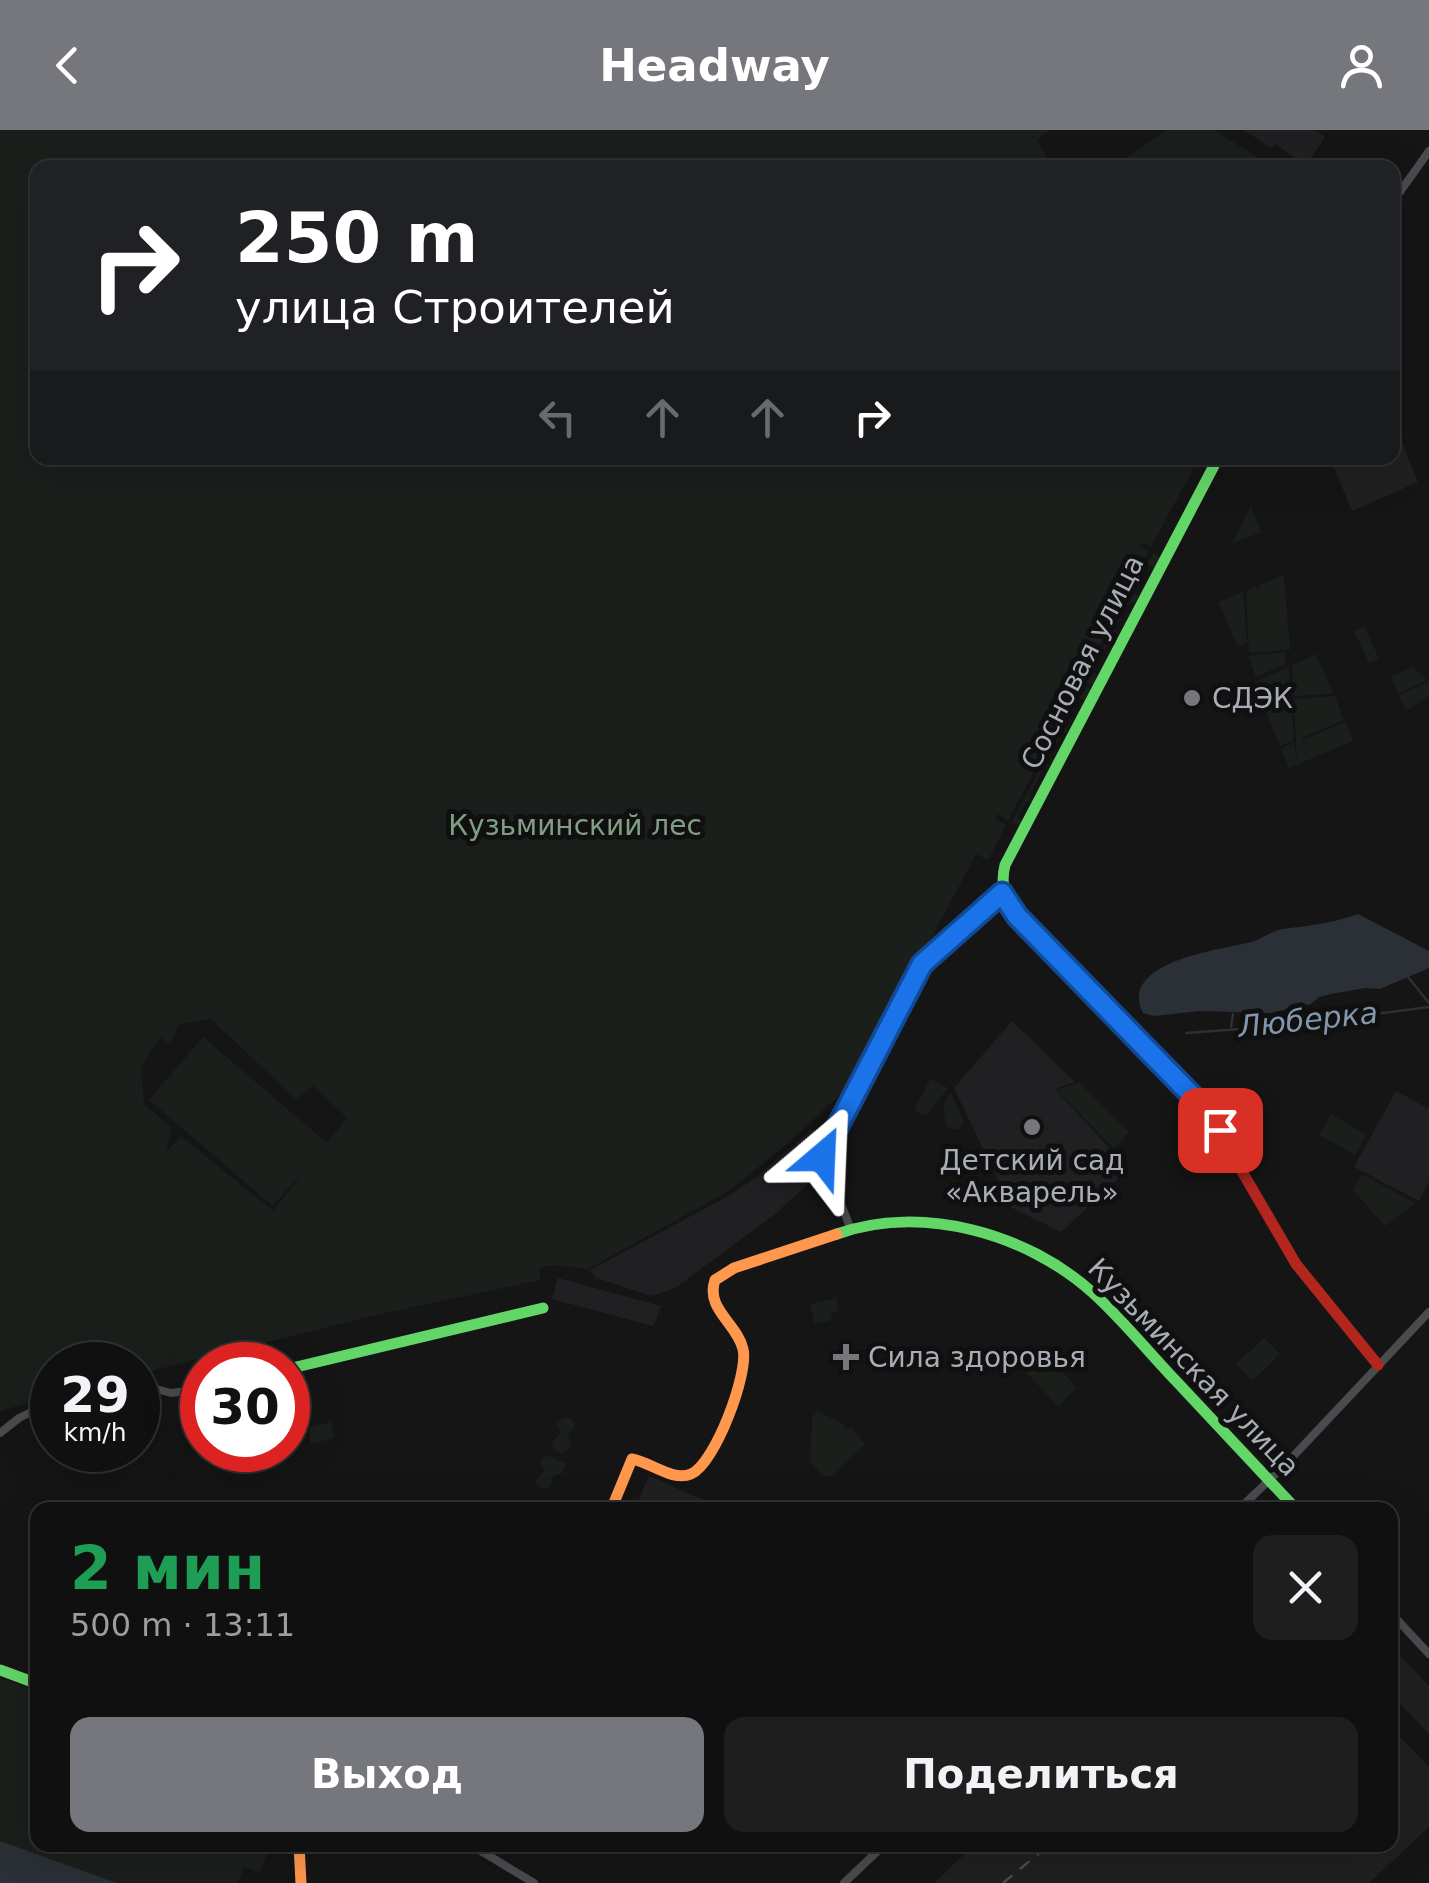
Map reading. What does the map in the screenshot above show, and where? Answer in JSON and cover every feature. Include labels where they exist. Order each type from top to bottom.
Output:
[{"type":"street","points":[[1400,192],[1429,150]]},
{"type":"street","name":"Сосновая улица","points":[[1002,893],[1005,865],[1214,465]]},
{"type":"street","points":[[850,1228],[842,1199],[824,1163],[823,1149],[922,964],[1002,893],[1017,916],[1207,1111],[1292,1260],[1378,1365]]},
{"type":"street","name":"Кузьминская улица","points":[[614,1502],[632,1459],[680,1476],[697,1472],[707,1460],[746,1360],[741,1341],[716,1302],[713,1284],[720,1274],[850,1228],[890,1221],[945,1226],[1019,1245],[1054,1263],[1092,1292],[1290,1502]]},
{"type":"street","points":[[310,1364],[543,1308]]},
{"type":"street","points":[[1246,1502],[1429,1312]]},
{"type":"street","points":[[0,1434],[30,1413]]},
{"type":"street","points":[[1398,1621],[1429,1654]]},
{"type":"street","points":[[0,1670],[30,1681]]},
{"type":"street","points":[[299,1852],[301,1883]]},
{"type":"street","points":[[483,1852],[534,1883]]},
{"type":"street","points":[[844,1883],[877,1852]]},
{"type":"shaded area","points":[[1244,130],[1314,130],[1325,137],[1309,160],[1299,160],[1275,144],[1271,148]]},
{"type":"shaded area","points":[[1400,438],[1418,482],[1352,511],[1333,465],[1400,465]]},
{"type":"shaded area","points":[[1358,914],[1429,951],[1429,968],[1380,989],[1331,994],[1311,1004],[1271,1013],[1143,1013],[1139,996],[1144,982],[1174,962],[1252,942],[1278,930]]},
{"type":"shaded area","name":"Детский сад «Акварель»","points":[[1012,1021],[1075,1082],[1055,1089],[1129,1169],[1061,1232],[994,1199],[998,1180],[954,1088]]},
{"type":"shaded area","points":[[1396,1091],[1429,1109],[1429,1181],[1419,1201],[1354,1167]]},
{"type":"shaded area","points":[[812,1129],[824,1136],[815,1153],[823,1170],[774,1215],[675,1288],[651,1296],[596,1278],[590,1270],[730,1195]]},
{"type":"shaded area","points":[[558,1278],[661,1306],[653,1326],[552,1299]]},
{"type":"shaded area","points":[[649,1476],[707,1502],[638,1502]]},
{"type":"shaded area","points":[[1398,1653],[1429,1686],[1429,1734],[1398,1701]]},
{"type":"shaded area","points":[[1398,1734],[1429,1767],[1429,1827],[1369,1883],[934,1883],[967,1852],[1398,1852]]},
{"type":"shaded area","points":[[0,1841],[116,1883],[0,1883]]},
{"type":"green space","name":"Кузьминский лес","points":[[0,130],[1050,130],[1037,140],[1048,160],[30,160],[30,465],[1195,465],[1151,547],[1141,543],[1139,546],[1149,551],[1082,679],[1072,674],[1070,677],[1080,683],[1008,821],[998,814],[995,818],[1006,825],[988,860],[976,854],[862,1069],[786,1145],[729,1191],[588,1269],[551,1265],[539,1268],[540,1280],[268,1342],[180,1342],[180,1364],[160,1369],[160,1342],[30,1342],[30,1402],[0,1411]],"holes":[[[211,1019],[296,1099],[313,1085],[347,1118],[327,1143],[203,1037],[149,1100],[273,1206],[310,1164],[273,1211],[181,1136],[165,1154],[172,1128],[144,1104],[141,1067],[160,1037],[170,1044],[179,1024]]]},
{"type":"green space","points":[[1167,130],[1214,130],[1261,160],[1122,160]]},
{"type":"green space","points":[[1251,507],[1261,532],[1231,544]]},
{"type":"green space","points":[[1153,553],[1161,558],[1155,568],[1148,565],[1134,593],[1139,596],[1134,603],[1130,602],[1115,629],[1119,634],[1113,633],[1093,672],[1099,676],[1094,686],[1086,681]]},
{"type":"green space","points":[[1284,575],[1290,650],[1249,653],[1246,591],[1256,587],[1261,595],[1258,586]]},
{"type":"green space","points":[[1243,592],[1247,643],[1238,647],[1219,602]]},
{"type":"green space","points":[[1365,626],[1379,659],[1369,663],[1354,631]]},
{"type":"green space","points":[[1285,652],[1285,664],[1256,677],[1248,656]]},
{"type":"green space","points":[[1316,654],[1333,694],[1294,696],[1292,665]]},
{"type":"green space","points":[[1289,667],[1291,697],[1260,699],[1253,683]]},
{"type":"green space","points":[[1412,667],[1427,680],[1398,693],[1391,677]]},
{"type":"green space","points":[[1429,682],[1429,696],[1406,711],[1399,695]]},
{"type":"green space","points":[[1084,685],[1092,690],[1087,701],[1079,698],[1065,727],[1069,732],[1062,733],[1047,762],[1050,767],[1044,767],[1029,795],[1032,801],[1026,801],[1017,817],[1024,822],[1021,827],[1012,822]]},
{"type":"green space","points":[[1335,696],[1344,720],[1302,738],[1307,747],[1304,739],[1345,722],[1353,741],[1289,768],[1281,748],[1294,743],[1297,763],[1294,699]]},
{"type":"green space","points":[[1291,700],[1294,740],[1280,746],[1262,702]]},
{"type":"green space","points":[[930,1079],[948,1088],[926,1116],[914,1110]]},
{"type":"green space","points":[[1079,1082],[1129,1132],[1114,1149],[1057,1090]]},
{"type":"green space","points":[[951,1093],[964,1121],[960,1130],[948,1128],[945,1118],[944,1105]]},
{"type":"green space","points":[[1331,1114],[1366,1135],[1355,1155],[1319,1135]]},
{"type":"green space","points":[[1362,1174],[1415,1203],[1385,1226],[1353,1190]]},
{"type":"green space","points":[[836,1298],[839,1311],[831,1313],[832,1320],[815,1324],[810,1304]]},
{"type":"green space","points":[[1264,1338],[1280,1354],[1252,1381],[1236,1364]]},
{"type":"green space","points":[[1044,1353],[1077,1388],[1058,1406],[1025,1371]]},
{"type":"green space","points":[[818,1411],[843,1424],[846,1431],[852,1427],[865,1444],[830,1477],[823,1476],[810,1461],[812,1417]]},
{"type":"green space","points":[[565,1417],[572,1419],[575,1426],[568,1435],[572,1447],[561,1454],[552,1443],[560,1433],[557,1423]]},
{"type":"green space","points":[[331,1422],[335,1438],[310,1444],[310,1427]]},
{"type":"green space","points":[[545,1455],[566,1463],[562,1473],[551,1477],[548,1489],[538,1487],[535,1481],[544,1472],[541,1462]]},
{"type":"green space","points":[[0,1678],[30,1689],[30,1852],[268,1852],[260,1873],[244,1867],[238,1883],[0,1883]]},
{"type":"waterway","points":[[1408,977],[1429,1003]]},
{"type":"waterway","name":"Люберка","points":[[1186,1033],[1283,1026],[1429,1007]]},
{"type":"waterway","points":[[1231,1027],[1233,1014]]},
{"type":"railway","points":[[1003,1883],[1041,1852]]},
{"type":"traffic: fast","points":[[1214,465],[1005,865],[1003,885],[1017,916],[1207,1111],[1219,1132]]},
{"type":"traffic: fast","points":[[837,1234],[869,1225],[938,1224],[972,1230],[1037,1254],[1104,1303],[1290,1502]]},
{"type":"traffic: fast","points":[[310,1364],[543,1308]]},
{"type":"traffic: fast","points":[[0,1670],[30,1681]]},
{"type":"traffic: slow","points":[[614,1502],[632,1459],[684,1476],[700,1467],[720,1436],[736,1396],[743,1349],[714,1299],[715,1280],[734,1268],[837,1234]]},
{"type":"traffic: slow","points":[[299,1852],[301,1883]]},
{"type":"traffic: jam","points":[[1219,1132],[1296,1264],[1378,1365]]},
{"type":"place","name":"СДЭК","points":[[1192,698]]},
{"type":"place","name":"Детский сад «Акварель»","points":[[1032,1127]]},
{"type":"place","name":"Сила здоровья","points":[[846,1357]]},
{"type":"route","points":[[822,1157],[922,964],[1002,893],[1017,916],[1207,1111],[1220,1130]]}]
